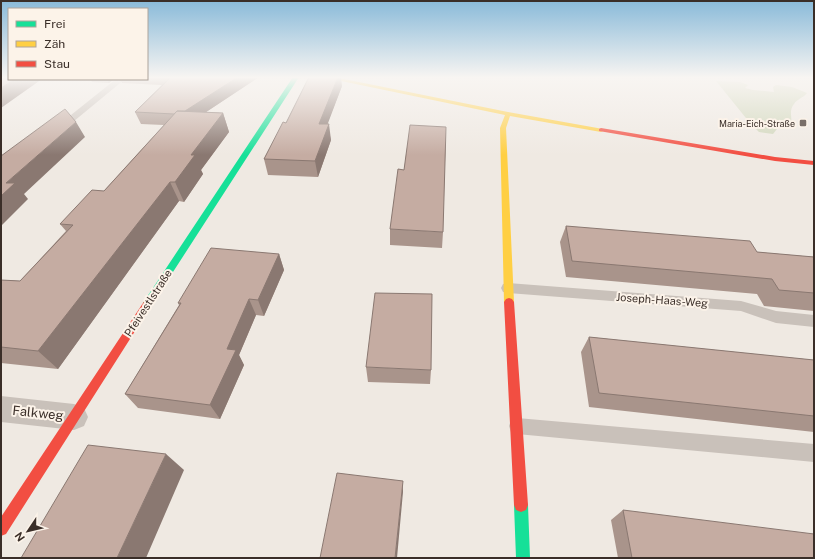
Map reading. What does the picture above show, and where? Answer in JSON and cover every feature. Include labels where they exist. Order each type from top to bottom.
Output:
[{"type":"street","name":"Pfeivestlstraße","points":[[1,529],[279,103]]},
{"type":"street","points":[[454,103],[508,114],[775,158],[814,162]]},
{"type":"street","points":[[508,114],[503,128],[508,288],[517,426],[523,558]]},
{"type":"street","name":"Falkweg","points":[[1,409],[74,417]]},
{"type":"lane","points":[[54,132],[91,103]]},
{"type":"lane","name":"Joseph-Haas-Weg","points":[[508,288],[741,306],[776,317],[814,321]]},
{"type":"lane","points":[[517,426],[814,453]]},
{"type":"green space","points":[[734,103],[795,103],[791,109],[791,126],[777,129],[773,134],[759,132]]},
{"type":"building","points":[[144,103],[197,103],[185,111],[177,111],[174,114],[135,112]]},
{"type":"building","points":[[296,103],[327,103],[319,124],[329,124],[315,161],[264,159],[283,122],[286,123]]},
{"type":"building","points":[[65,109],[76,122],[6,183],[15,183],[1,196],[1,156]]},
{"type":"building","points":[[177,111],[223,113],[191,155],[195,155],[175,182],[170,182],[38,351],[1,347],[1,280],[20,281],[73,225],[60,224],[92,190],[104,191]]},
{"type":"building","points":[[410,125],[446,127],[443,232],[390,229],[398,169],[404,170]]},
{"type":"building","points":[[566,226],[750,241],[757,252],[814,257],[814,293],[779,290],[772,279],[572,261]]},
{"type":"building","points":[[211,248],[279,254],[258,300],[249,299],[227,349],[236,350],[210,405],[125,394],[181,303],[178,303]]},
{"type":"building","points":[[375,293],[432,294],[431,370],[366,367]]},
{"type":"building","points":[[589,337],[814,360],[814,416],[599,393]]},
{"type":"building","points":[[88,445],[166,454],[117,558],[21,558]]},
{"type":"building","points":[[337,473],[403,481],[395,558],[320,558]]},
{"type":"building","points":[[623,510],[814,534],[814,558],[632,558]]},
{"type":"traffic: fast","points":[[148,303],[279,103]]},
{"type":"traffic: fast","points":[[521,505],[523,558]]},
{"type":"traffic: slow","points":[[454,103],[601,130]]},
{"type":"traffic: slow","points":[[508,114],[503,128],[509,302]]},
{"type":"traffic: jam","points":[[601,130],[775,159],[814,163]]},
{"type":"traffic: jam","points":[[509,302],[521,505]]},
{"type":"traffic: jam","points":[[1,529],[148,303]]},
{"type":"place","name":"Maria-Eich-Straße","points":[[803,123]]}]
